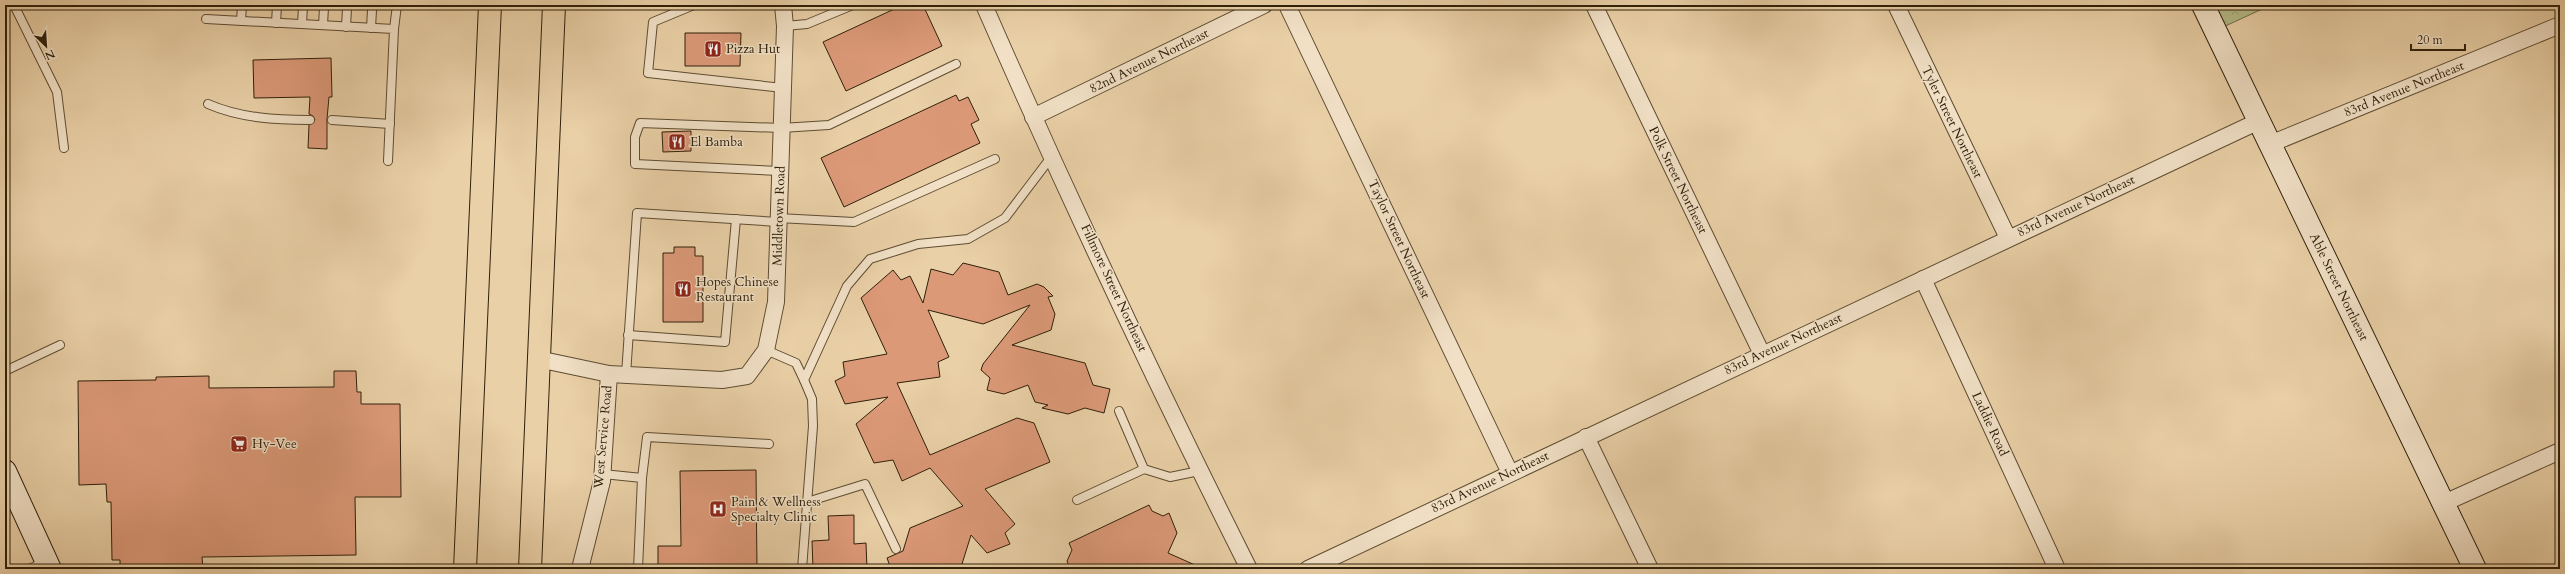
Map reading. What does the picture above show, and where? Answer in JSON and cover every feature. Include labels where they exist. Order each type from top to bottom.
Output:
[{"type":"highway","points":[[465,569],[490,5]]},
{"type":"highway","points":[[530,569],[554,5]]},
{"type":"street","name":"Middletown Road","points":[[538,358],[609,374],[722,380],[747,376],[766,350],[776,302],[785,26],[783,5]]},
{"type":"street","name":"Fillmore Street Northeast","points":[[984,5],[1033,117],[1199,470],[1249,569]]},
{"type":"street","name":"82nd Avenue Northeast","points":[[1033,117],[1264,5]]},
{"type":"street","name":"Taylor Street Northeast","points":[[1287,5],[1510,473]]},
{"type":"street","name":"Polk Street Northeast","points":[[1594,5],[1762,354]]},
{"type":"street","name":"Tyler Street Northeast","points":[[1896,5],[2008,238]]},
{"type":"street","name":"Able Street Northeast","points":[[2203,5],[2475,569]]},
{"type":"street","name":"83rd Avenue Northeast","points":[[2270,144],[2560,25]]},
{"type":"street","name":"83rd Avenue Northeast","points":[[1308,569],[2259,121]]},
{"type":"street","name":"Laddie Road","points":[[1923,279],[2057,569]]},
{"type":"street","name":"West Service Road","points":[[580,569],[603,474],[609,374]]},
{"type":"street","points":[[1586,437],[1650,569]]},
{"type":"street","points":[[2444,503],[2560,451]]},
{"type":"street","points":[[5,471],[42,566]]},
{"type":"lane","points":[[14,5],[57,92],[64,148]]},
{"type":"lane","points":[[241,21],[242,5]]},
{"type":"lane","points":[[276,23],[277,5]]},
{"type":"lane","points":[[388,161],[394,29],[397,5]]},
{"type":"lane","points":[[694,5],[653,22],[648,73],[783,88]]},
{"type":"lane","points":[[785,26],[807,24],[853,5]]},
{"type":"lane","points":[[302,6],[302,24]]},
{"type":"lane","points":[[323,25],[324,7]]},
{"type":"lane","points":[[346,27],[347,8]]},
{"type":"lane","points":[[371,28],[372,10]]},
{"type":"lane","points":[[206,19],[394,29]]},
{"type":"lane","points":[[780,171],[635,164],[635,137],[640,123],[782,128],[829,125],[956,64]]},
{"type":"lane","points":[[208,104],[225,112],[278,120],[310,120]]},
{"type":"lane","points":[[332,120],[390,124]]},
{"type":"lane","points":[[804,380],[847,286],[870,259],[918,244],[968,239],[1005,218],[1052,156]]},
{"type":"lane","points":[[626,375],[637,213],[736,219],[854,222],[995,159]]},
{"type":"lane","points":[[628,335],[725,342],[736,219]]},
{"type":"lane","points":[[5,371],[60,345]]},
{"type":"lane","points":[[766,350],[796,362],[812,399],[813,426],[802,569]]},
{"type":"lane","points":[[1119,411],[1144,469]]},
{"type":"lane","points":[[638,569],[642,478],[647,437],[769,444]]},
{"type":"lane","points":[[1078,500],[1144,469],[1170,477],[1199,470]]},
{"type":"lane","points":[[603,474],[642,478]]},
{"type":"lane","points":[[807,502],[865,484],[896,549]]},
{"type":"green space","points":[[2210,5],[2271,5],[2221,28]]},
{"type":"building","points":[[903,5],[923,5],[942,46],[846,91],[823,42]]},
{"type":"building","name":"Pizza Hut","points":[[685,33],[741,33],[740,66],[685,66]]},
{"type":"building","points":[[331,58],[332,97],[329,97],[327,149],[308,148],[309,125],[315,120],[313,116],[309,114],[310,97],[254,98],[253,60]]},
{"type":"building","points":[[956,95],[959,101],[968,97],[979,120],[971,124],[980,143],[844,207],[821,158]]},
{"type":"building","name":"El Bamba","points":[[691,131],[691,151],[663,152],[662,132]]},
{"type":"building","name":"Hopes Chinese Restaurant","points":[[674,247],[695,247],[695,256],[703,256],[703,322],[663,322],[663,253],[674,253]]},
{"type":"building","points":[[963,263],[999,272],[1008,295],[1037,284],[1044,287],[1053,296],[1048,297],[1055,314],[1051,330],[1012,345],[1085,363],[1093,385],[1110,389],[1104,413],[1085,408],[1068,414],[1042,408],[1048,405],[1035,402],[1028,385],[1004,394],[987,390],[990,378],[981,370],[983,364],[1030,305],[983,324],[928,310],[949,357],[938,362],[940,377],[897,383],[930,455],[1017,418],[1034,423],[1050,462],[985,489],[1015,524],[1005,533],[1010,544],[987,553],[971,535],[962,564],[951,569],[891,569],[887,558],[903,551],[910,528],[963,506],[930,468],[902,481],[893,460],[874,463],[856,424],[888,397],[845,404],[835,381],[845,376],[843,362],[887,354],[861,298],[893,270],[901,280],[910,276],[923,303],[931,269],[953,275]]},
{"type":"building","name":"Hy-Vee","points":[[334,371],[356,371],[357,392],[361,392],[361,404],[400,404],[401,497],[355,497],[356,555],[202,557],[203,569],[120,569],[120,560],[112,560],[111,502],[107,502],[106,484],[79,485],[78,381],[156,380],[156,377],[209,376],[209,388],[334,387]]},
{"type":"building","name":"Pain & Wellness Specialty Clinic","points":[[756,470],[757,569],[658,569],[658,546],[681,546],[680,471]]},
{"type":"building","points":[[1149,505],[1152,511],[1163,516],[1169,513],[1177,533],[1168,553],[1204,569],[1070,569],[1067,561],[1072,550],[1069,543]]},
{"type":"building","points":[[854,515],[854,544],[866,543],[867,569],[813,569],[812,541],[829,540],[828,516]]},
{"type":"place","name":"Pizza Hut","points":[[713,49]]},
{"type":"place","name":"El Bamba","points":[[677,142]]},
{"type":"place","name":"Hopes Chinese Restaurant","points":[[683,289]]},
{"type":"place","name":"Hy-Vee","points":[[239,444]]},
{"type":"place","name":"Pain & Wellness Specialty Clinic","points":[[718,509]]}]
